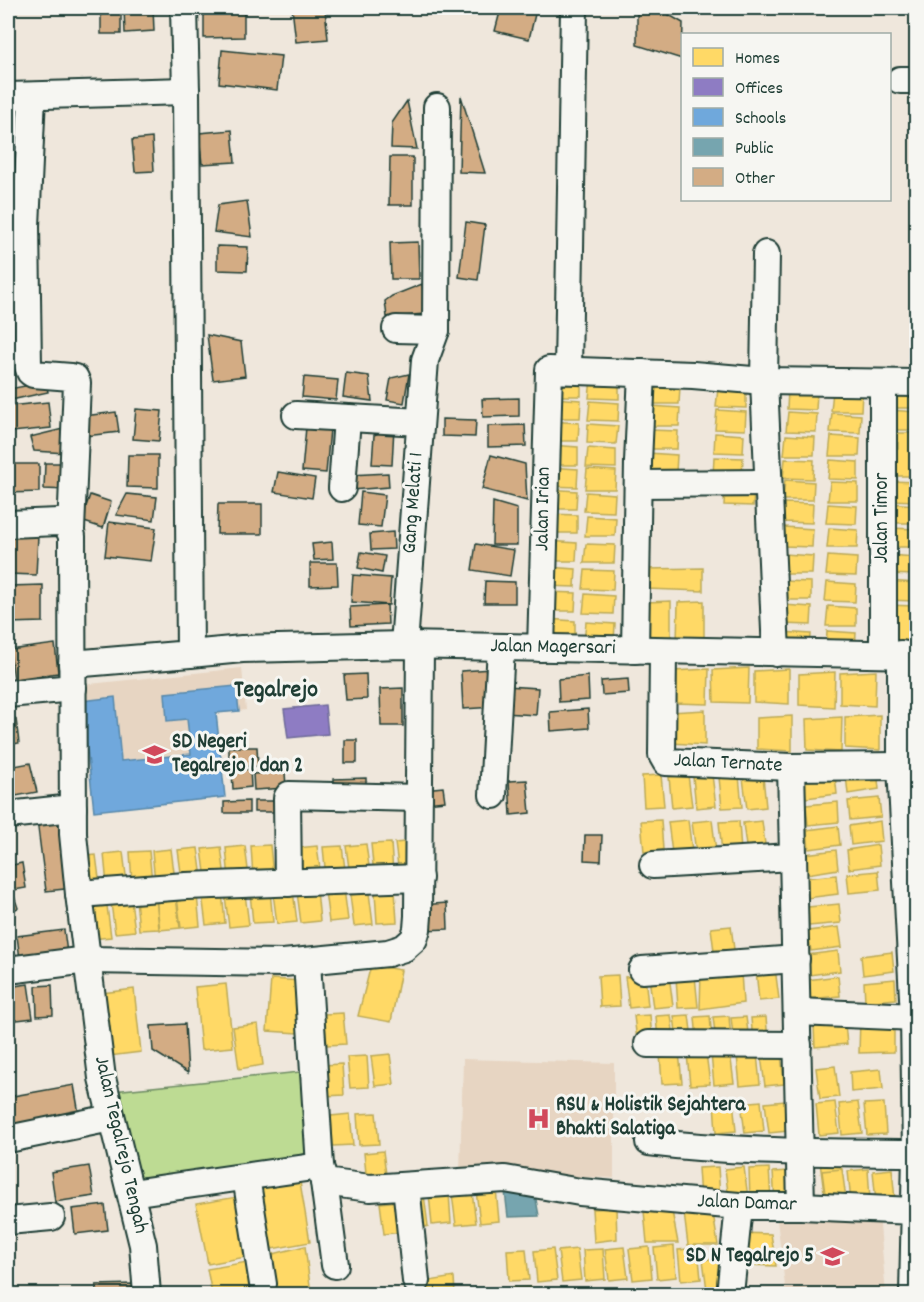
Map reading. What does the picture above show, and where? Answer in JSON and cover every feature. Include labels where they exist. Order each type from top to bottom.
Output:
[{"type":"street","points":[[184,8],[190,654]]},
{"type":"street","name":"Jalan Irian","points":[[541,648],[558,370],[574,8]]},
{"type":"street","points":[[17,226],[20,96],[186,91]]},
{"type":"street","name":"Gang Melati 1","points":[[8,970],[76,962],[307,962],[388,953],[404,948],[414,939],[417,929],[419,878],[419,798],[412,645],[420,422],[425,360],[436,330],[437,107]]},
{"type":"street","name":"Jalan Tegalrejo Tengah","points":[[17,226],[30,372],[71,377],[75,378],[77,383],[71,530],[73,834],[79,894],[76,962],[111,1118],[143,1245],[147,1294]]},
{"type":"street","points":[[766,254],[764,381],[776,653]]},
{"type":"street","points":[[396,328],[436,330]]},
{"type":"street","points":[[558,370],[764,381],[916,383]]},
{"type":"street","points":[[635,650],[642,373]]},
{"type":"street","name":"Jalan Timor","points":[[883,383],[912,893],[916,1153],[913,1294]]},
{"type":"street","points":[[296,416],[420,422]]},
{"type":"street","points":[[342,489],[347,418]]},
{"type":"street","points":[[638,484],[767,483]]},
{"type":"street","points":[[8,524],[59,522],[67,525],[71,530]]},
{"type":"street","name":"Jalan Magersari","points":[[8,694],[72,676],[190,654],[242,649],[412,645],[900,654]]},
{"type":"street","points":[[493,795],[501,647]]},
{"type":"street","name":"Jalan Ternate","points":[[663,651],[662,754],[664,761],[791,768],[907,781]]},
{"type":"street","points":[[791,768],[801,1206]]},
{"type":"street","points":[[288,883],[287,798],[289,795],[419,798]]},
{"type":"street","points":[[8,815],[73,808]]},
{"type":"street","points":[[653,865],[792,857]]},
{"type":"street","points":[[79,894],[186,886],[419,878]]},
{"type":"street","points":[[642,970],[796,959]]},
{"type":"street","points":[[307,962],[322,1174],[335,1265]]},
{"type":"street","points":[[798,1012],[915,1017]]},
{"type":"street","points":[[648,1044],[798,1045]]},
{"type":"street","points":[[8,1139],[111,1118]]},
{"type":"street","points":[[649,1142],[706,1149],[916,1153]]},
{"type":"street","name":"Jalan Damar","points":[[131,1193],[246,1177],[322,1174],[370,1188],[505,1179],[580,1192],[739,1206],[914,1211]]},
{"type":"street","points":[[246,1177],[263,1284]]},
{"type":"street","points":[[406,1186],[416,1281]]},
{"type":"street","points":[[730,1294],[739,1206]]},
{"type":"street","points":[[8,1221],[51,1217]]},
{"type":"shaded area","name":"SD Negeri Tegalrejo 1 dan 2","points":[[242,668],[246,710],[216,714],[225,797],[94,811],[80,685]]},
{"type":"shaded area","name":"RSU & Holistik Sejahtera Bhakti Salatiga","points":[[463,1059],[614,1063],[614,1178],[460,1173]]},
{"type":"shaded area","name":"SD N Tegalrejo 5","points":[[879,1214],[886,1294],[786,1294],[777,1220]]},
{"type":"green space","points":[[300,1072],[311,1163],[135,1187],[113,1091]]},
{"type":"building: Homes","points":[[553,376],[581,378],[581,396],[551,396]]},
{"type":"building: Homes","points":[[591,379],[619,381],[619,399],[589,398]]},
{"type":"building: Homes","points":[[651,385],[680,386],[679,404],[649,404]]},
{"type":"building: Homes","points":[[718,388],[746,390],[746,408],[716,407]]},
{"type":"building: Homes","points":[[891,388],[916,390],[916,408],[889,408]]},
{"type":"building: Homes","points":[[788,390],[817,392],[816,410],[787,409]]},
{"type":"building: Homes","points":[[833,391],[862,393],[861,411],[831,411]]},
{"type":"building: Homes","points":[[552,398],[581,400],[580,418],[550,418]]},
{"type":"building: Homes","points":[[590,401],[619,403],[618,421],[588,420]]},
{"type":"building: Homes","points":[[651,406],[680,408],[679,426],[649,426]]},
{"type":"building: Homes","points":[[717,410],[746,412],[745,430],[715,429]]},
{"type":"building: Homes","points":[[890,410],[916,412],[916,430],[889,430]]},
{"type":"building: Homes","points":[[788,412],[817,414],[816,432],[786,431]]},
{"type":"building: Homes","points":[[832,413],[861,415],[860,433],[830,432]]},
{"type":"building: Homes","points":[[550,421],[579,423],[578,441],[549,441]]},
{"type":"building: Homes","points":[[588,424],[618,426],[616,444],[587,443]]},
{"type":"building: Homes","points":[[649,430],[678,431],[677,449],[647,449]]},
{"type":"building: Homes","points":[[715,433],[744,435],[743,453],[714,452]]},
{"type":"building: Homes","points":[[898,433],[916,433],[916,476],[890,476],[890,449],[898,449]]},
{"type":"building: Homes","points":[[786,435],[815,437],[814,455],[784,455]]},
{"type":"building: Homes","points":[[831,436],[860,438],[859,456],[829,456]]},
{"type":"building: Homes","points":[[550,445],[578,447],[578,465],[547,465]]},
{"type":"building: Homes","points":[[588,448],[616,450],[616,468],[586,467]]},
{"type":"building: Homes","points":[[648,453],[677,455],[676,473],[646,473]]},
{"type":"building: Homes","points":[[714,457],[743,458],[742,476],[713,476]]},
{"type":"building: Homes","points":[[785,459],[814,460],[813,479],[783,478]]},
{"type":"building: Homes","points":[[830,460],[858,462],[858,480],[828,479]]},
{"type":"building: Homes","points":[[549,467],[578,469],[577,487],[547,486]]},
{"type":"building: Homes","points":[[587,469],[616,471],[615,489],[585,489]]},
{"type":"building: Homes","points":[[785,480],[814,482],[813,500],[783,500]]},
{"type":"building: Homes","points":[[890,481],[916,482],[916,501],[888,500]]},
{"type":"building: Homes","points":[[830,482],[858,483],[858,501],[828,501]]},
{"type":"building: Homes","points":[[725,486],[754,488],[753,506],[724,505]]},
{"type":"building: Homes","points":[[548,489],[577,491],[576,509],[546,509]]},
{"type":"building: Homes","points":[[586,492],[615,494],[614,512],[584,511]]},
{"type":"building: Homes","points":[[784,503],[813,504],[812,523],[782,522]]},
{"type":"building: Homes","points":[[888,503],[916,505],[916,523],[886,523]]},
{"type":"building: Homes","points":[[828,504],[857,506],[856,524],[826,523]]},
{"type":"building: Homes","points":[[549,514],[577,515],[577,533],[547,533]]},
{"type":"building: Homes","points":[[587,516],[616,518],[615,536],[585,536]]},
{"type":"building: Homes","points":[[784,527],[813,529],[812,547],[783,546]]},
{"type":"building: Homes","points":[[829,528],[858,530],[857,548],[827,548]]},
{"type":"building: Homes","points":[[889,528],[916,529],[916,547],[887,547]]},
{"type":"building: Homes","points":[[548,541],[577,543],[576,561],[546,561]]},
{"type":"building: Homes","points":[[586,544],[615,545],[614,563],[584,563]]},
{"type":"building: Homes","points":[[784,554],[813,556],[812,574],[782,574]]},
{"type":"building: Homes","points":[[888,555],[916,557],[916,575],[886,574]]},
{"type":"building: Homes","points":[[828,556],[857,558],[856,576],[826,575]]},
{"type":"building: Homes","points":[[547,567],[576,569],[575,587],[545,586]]},
{"type":"building: Homes","points":[[703,568],[703,591],[646,589],[646,569]]},
{"type":"building: Homes","points":[[585,570],[614,571],[613,590],[583,589]]},
{"type":"building: Homes","points":[[783,581],[811,582],[811,600],[781,600]]},
{"type":"building: Homes","points":[[887,581],[916,583],[915,601],[885,600]]},
{"type":"building: Homes","points":[[827,582],[856,584],[855,602],[825,601]]},
{"type":"building: Homes","points":[[547,592],[576,593],[575,611],[545,611]]},
{"type":"building: Homes","points":[[585,594],[614,596],[613,614],[583,613]]},
{"type":"building: Homes","points":[[671,601],[671,644],[645,643],[646,602]]},
{"type":"building: Homes","points":[[704,601],[704,644],[677,643],[678,602]]},
{"type":"building: Homes","points":[[783,605],[812,607],[811,625],[781,624]]},
{"type":"building: Homes","points":[[886,605],[916,606],[916,649],[886,649]]},
{"type":"building: Homes","points":[[828,606],[856,608],[856,626],[826,626]]},
{"type":"building: Homes","points":[[547,619],[575,621],[575,639],[545,638]]},
{"type":"building: Homes","points":[[586,622],[615,624],[614,642],[584,642]]},
{"type":"building: Homes","points":[[827,631],[856,633],[855,651],[826,651]]},
{"type":"building: Homes","points":[[782,632],[811,634],[810,652],[781,652]]},
{"type":"building: Homes","points":[[749,668],[748,703],[714,702],[713,670]]},
{"type":"building: Homes","points":[[709,669],[708,704],[673,703],[673,671]]},
{"type":"building: Homes","points":[[789,669],[789,704],[754,702],[754,671]]},
{"type":"building: Homes","points":[[876,671],[875,706],[840,704],[840,673]]},
{"type":"building: Homes","points":[[835,672],[834,707],[799,705],[799,674]]},
{"type":"building: Homes","points":[[916,679],[916,711],[908,711],[905,680]]},
{"type":"building: Homes","points":[[705,710],[705,745],[670,743],[670,712]]},
{"type":"building: Homes","points":[[880,715],[880,750],[845,748],[845,717]]},
{"type":"building: Homes","points":[[792,716],[792,751],[757,749],[757,718]]},
{"type":"building: Homes","points":[[842,717],[841,752],[807,750],[806,719]]},
{"type":"building: Homes","points":[[911,761],[916,761],[916,781],[913,781]]},
{"type":"building: Homes","points":[[877,770],[879,789],[848,794],[846,775]]},
{"type":"building: Homes","points":[[661,775],[664,806],[644,807],[642,776]]},
{"type":"building: Homes","points":[[688,775],[692,806],[672,808],[669,777]]},
{"type":"building: Homes","points":[[712,775],[716,806],[696,808],[693,777]]},
{"type":"building: Homes","points":[[835,775],[837,794],[806,798],[804,779]]},
{"type":"building: Homes","points":[[739,776],[742,807],[722,808],[719,777]]},
{"type":"building: Homes","points":[[763,776],[766,807],[747,809],[743,778]]},
{"type":"building: Homes","points":[[879,798],[881,817],[850,820],[848,801]]},
{"type":"building: Homes","points":[[838,802],[839,822],[808,825],[806,805]]},
{"type":"building: Homes","points":[[661,820],[663,850],[644,852],[641,821]]},
{"type":"building: Homes","points":[[688,820],[692,851],[672,853],[668,822]]},
{"type":"building: Homes","points":[[712,820],[716,851],[696,853],[692,822]]},
{"type":"building: Homes","points":[[739,821],[741,852],[722,853],[719,822]]},
{"type":"building: Homes","points":[[762,821],[766,852],[747,854],[743,823]]},
{"type":"building: Homes","points":[[880,821],[882,841],[851,845],[849,826]]},
{"type":"building: Homes","points":[[838,826],[840,845],[809,849],[807,830]]},
{"type":"building: Homes","points":[[414,841],[418,872],[399,874],[395,843]]},
{"type":"building: Homes","points":[[391,843],[393,873],[374,875],[371,844]]},
{"type":"building: Homes","points":[[366,844],[370,874],[350,876],[346,846]]},
{"type":"building: Homes","points":[[270,845],[273,876],[253,877],[251,846]]},
{"type":"building: Homes","points":[[878,845],[880,865],[849,869],[847,850]]},
{"type":"building: Homes","points":[[245,846],[249,877],[229,879],[226,848]]},
{"type":"building: Homes","points":[[317,846],[321,877],[301,879],[297,848]]},
{"type":"building: Homes","points":[[342,846],[346,877],[326,878],[323,847]]},
{"type":"building: Homes","points":[[221,847],[225,878],[206,880],[202,849]]},
{"type":"building: Homes","points":[[198,848],[202,878],[182,880],[178,850]]},
{"type":"building: Homes","points":[[171,849],[175,880],[155,882],[152,851]]},
{"type":"building: Homes","points":[[836,850],[838,869],[807,874],[805,854]]},
{"type":"building: Homes","points":[[149,851],[152,882],[132,883],[130,852]]},
{"type":"building: Homes","points":[[123,852],[127,883],[107,885],[104,854]]},
{"type":"building: Homes","points":[[96,855],[100,886],[80,888],[77,857]]},
{"type":"building: Homes","points":[[878,871],[880,890],[849,893],[847,874]]},
{"type":"building: Homes","points":[[836,875],[838,894],[807,898],[805,878]]},
{"type":"building: Homes","points":[[344,889],[348,920],[329,922],[325,891]]},
{"type":"building: Homes","points":[[317,890],[320,921],[301,923],[297,892]]},
{"type":"building: Homes","points":[[270,891],[273,922],[253,923],[250,893]]},
{"type":"building: Homes","points":[[293,891],[297,922],[277,924],[273,893]]},
{"type":"building: Homes","points":[[395,891],[397,922],[377,923],[375,892]]},
{"type":"building: Homes","points":[[222,892],[225,923],[206,925],[202,894]]},
{"type":"building: Homes","points":[[369,893],[373,924],[354,926],[350,895]]},
{"type":"building: Homes","points":[[245,894],[249,925],[229,927],[225,896]]},
{"type":"building: Homes","points":[[197,895],[200,926],[181,928],[177,897]]},
{"type":"building: Homes","points":[[176,897],[180,928],[160,930],[156,899]]},
{"type":"building: Homes","points":[[156,898],[159,929],[139,930],[136,899]]},
{"type":"building: Homes","points":[[131,901],[135,931],[115,933],[111,903]]},
{"type":"building: Homes","points":[[839,904],[841,923],[809,926],[808,907]]},
{"type":"building: Homes","points":[[107,906],[111,937],[91,939],[87,908]]},
{"type":"building: Homes","points":[[731,926],[735,957],[715,959],[711,928]]},
{"type":"building: Homes","points":[[839,927],[842,947],[811,951],[808,931]]},
{"type":"building: Homes","points":[[838,951],[840,971],[809,975],[807,955]]},
{"type":"building: Homes","points":[[892,952],[894,971],[863,975],[861,956]]},
{"type":"building: Homes","points":[[371,965],[401,970],[391,1022],[358,1016]]},
{"type":"building: Homes","points":[[775,968],[779,999],[759,1001],[756,970]]},
{"type":"building: Homes","points":[[741,972],[743,1003],[700,1009],[701,973]]},
{"type":"building: Homes","points":[[618,975],[620,1006],[600,1007],[598,976]]},
{"type":"building: Homes","points":[[645,975],[648,1006],[629,1008],[625,977]]},
{"type":"building: Homes","points":[[669,975],[673,1006],[653,1008],[649,977]]},
{"type":"building: Homes","points":[[695,976],[698,1007],[678,1008],[676,977]]},
{"type":"building: Homes","points":[[838,976],[840,996],[808,999],[807,980]]},
{"type":"building: Homes","points":[[271,979],[302,981],[298,1033],[267,1031]]},
{"type":"building: Homes","points":[[895,979],[896,999],[865,1002],[864,982]]},
{"type":"building: Homes","points":[[226,984],[233,1047],[201,1050],[195,987]]},
{"type":"building: Homes","points":[[134,989],[141,1052],[109,1056],[102,993]]},
{"type":"building: Homes","points":[[343,1013],[346,1044],[327,1045],[324,1014]]},
{"type":"building: Homes","points":[[650,1015],[652,1039],[637,1040],[634,1016]]},
{"type":"building: Homes","points":[[671,1015],[674,1039],[658,1040],[656,1016]]},
{"type":"building: Homes","points":[[689,1015],[692,1039],[677,1040],[674,1016]]},
{"type":"building: Homes","points":[[710,1016],[712,1040],[697,1041],[695,1017]]},
{"type":"building: Homes","points":[[729,1016],[731,1040],[716,1041],[713,1017]]},
{"type":"building: Homes","points":[[746,1017],[749,1040],[734,1042],[731,1018]]},
{"type":"building: Homes","points":[[766,1017],[768,1041],[753,1042],[751,1018]]},
{"type":"building: Homes","points":[[860,1019],[894,1020],[894,1052],[859,1053]]},
{"type":"building: Homes","points":[[258,1024],[263,1065],[239,1069],[233,1027]]},
{"type":"building: Homes","points":[[845,1024],[847,1044],[815,1047],[814,1027]]},
{"type":"building: Homes","points":[[679,1052],[682,1083],[662,1084],[660,1054]]},
{"type":"building: Homes","points":[[730,1052],[734,1083],[714,1085],[711,1054]]},
{"type":"building: Homes","points":[[706,1053],[710,1084],[690,1085],[687,1054]]},
{"type":"building: Homes","points":[[390,1054],[394,1084],[375,1086],[371,1056]]},
{"type":"building: Homes","points":[[757,1054],[760,1084],[740,1086],[737,1055]]},
{"type":"building: Homes","points":[[781,1054],[784,1084],[765,1086],[761,1056]]},
{"type":"building: Homes","points":[[367,1056],[369,1087],[350,1088],[347,1057]]},
{"type":"building: Homes","points":[[342,1064],[344,1095],[325,1096],[322,1065]]},
{"type":"building: Homes","points":[[835,1066],[839,1097],[820,1099],[816,1068]]},
{"type":"building: Homes","points":[[881,1069],[883,1089],[851,1092],[850,1072]]},
{"type":"building: Homes","points":[[733,1100],[736,1131],[716,1133],[714,1102]]},
{"type":"building: Homes","points":[[761,1101],[764,1131],[745,1133],[741,1103]]},
{"type":"building: Homes","points":[[785,1101],[788,1131],[769,1133],[765,1103]]},
{"type":"building: Homes","points":[[835,1102],[839,1133],[819,1135],[816,1104]]},
{"type":"building: Homes","points":[[858,1102],[862,1133],[842,1135],[839,1104]]},
{"type":"building: Homes","points":[[884,1103],[886,1134],[867,1135],[864,1104]]},
{"type":"building: Homes","points":[[376,1113],[379,1144],[359,1145],[357,1114]]},
{"type":"building: Homes","points":[[350,1114],[353,1145],[333,1146],[331,1116]]},
{"type":"building: Homes","points":[[383,1151],[387,1182],[367,1184],[364,1153]]},
{"type":"building: Homes","points":[[840,1160],[844,1191],[824,1193],[820,1162]]},
{"type":"building: Homes","points":[[718,1167],[720,1198],[700,1199],[698,1168]]},
{"type":"building: Homes","points":[[744,1167],[748,1198],[729,1200],[725,1169]]},
{"type":"building: Homes","points":[[769,1168],[771,1200],[750,1201],[749,1169]]},
{"type":"building: Homes","points":[[842,1169],[846,1199],[826,1201],[822,1171]]},
{"type":"building: Homes","points":[[868,1169],[870,1200],[851,1202],[848,1171]]},
{"type":"building: Homes","points":[[892,1169],[895,1200],[876,1202],[873,1171]]},
{"type":"building: Homes","points":[[789,1171],[790,1202],[775,1203],[773,1172]]},
{"type":"building: Homes","points":[[300,1182],[310,1242],[272,1249],[260,1189]]},
{"type":"building: Homes","points":[[496,1189],[499,1221],[480,1223],[476,1191]]},
{"type":"building: Homes","points":[[472,1192],[476,1223],[456,1225],[452,1194]]},
{"type":"building: Homes","points":[[449,1193],[451,1223],[432,1225],[429,1194]]},
{"type":"building: Homes","points":[[414,1195],[424,1195],[428,1226],[418,1230]]},
{"type":"building: Homes","points":[[237,1197],[246,1257],[208,1264],[196,1204]]},
{"type":"building: Homes","points":[[400,1201],[404,1232],[384,1234],[380,1203]]},
{"type":"building: Homes","points":[[616,1208],[617,1239],[594,1242],[592,1209]]},
{"type":"building: Homes","points":[[644,1211],[672,1211],[678,1243],[647,1243]]},
{"type":"building: Homes","points":[[684,1213],[713,1213],[718,1245],[688,1245]]},
{"type":"building: Homes","points":[[742,1233],[771,1234],[776,1266],[746,1265]]},
{"type":"building: Homes","points":[[305,1246],[311,1294],[273,1294],[269,1255]]},
{"type":"building: Homes","points":[[674,1246],[676,1277],[657,1279],[654,1248]]},
{"type":"building: Homes","points":[[624,1247],[628,1278],[609,1280],[605,1249]]},
{"type":"building: Homes","points":[[649,1247],[652,1278],[633,1280],[629,1249]]},
{"type":"building: Homes","points":[[698,1248],[701,1279],[681,1281],[678,1250]]},
{"type":"building: Homes","points":[[526,1249],[529,1280],[509,1281],[507,1250]]},
{"type":"building: Homes","points":[[553,1249],[557,1280],[537,1282],[534,1251]]},
{"type":"building: Homes","points":[[577,1249],[581,1280],[562,1282],[558,1251]]},
{"type":"building: Homes","points":[[603,1249],[605,1279],[585,1281],[583,1250]]},
{"type":"building: Homes","points":[[723,1257],[727,1288],[707,1290],[703,1260]]},
{"type":"building: Homes","points":[[247,1262],[253,1294],[212,1294],[207,1269]]},
{"type":"building: Homes","points":[[454,1277],[455,1294],[425,1294],[423,1282]]},
{"type":"building: Homes","points":[[531,1287],[531,1294],[511,1294],[511,1288]]},
{"type":"building: Offices","points":[[325,705],[328,734],[288,738],[284,709]]},
{"type":"building: Schools","name":"SD Negeri Tegalrejo 1 dan 2","points":[[236,686],[239,711],[216,713],[225,797],[94,811],[82,701],[115,697],[121,761],[191,754],[187,719],[167,721],[165,693]]},
{"type":"building: Public","points":[[505,1191],[535,1194],[539,1216],[508,1217]]},
{"type":"building: Other","points":[[14,8],[54,8],[14,10]]},
{"type":"building: Other","points":[[101,8],[121,8],[121,34],[101,34]]},
{"type":"building: Other","points":[[124,8],[153,8],[154,31],[125,33]]},
{"type":"building: Other","points":[[204,8],[244,8],[244,37],[204,38]]},
{"type":"building: Other","points":[[292,8],[325,9],[328,39],[296,42]]},
{"type":"building: Other","points":[[501,8],[536,10],[529,39],[495,31]]},
{"type":"building: Other","points":[[637,8],[657,8],[683,23],[681,59],[637,45]]},
{"type":"building: Other","points":[[222,50],[281,56],[277,90],[219,83]]},
{"type":"building: Other","points":[[461,96],[485,173],[459,172]]},
{"type":"building: Other","points":[[407,101],[417,149],[391,148],[392,123]]},
{"type":"building: Other","points":[[232,130],[235,162],[202,164],[199,133]]},
{"type":"building: Other","points":[[152,138],[154,171],[135,172],[132,140]]},
{"type":"building: Other","points":[[390,157],[413,157],[413,205],[389,205]]},
{"type":"building: Other","points":[[9,184],[10,212],[8,212]]},
{"type":"building: Other","points":[[247,201],[252,237],[214,232],[218,205]]},
{"type":"building: Other","points":[[466,222],[485,225],[478,280],[459,277]]},
{"type":"building: Other","points":[[418,242],[419,279],[391,279],[390,243]]},
{"type":"building: Other","points":[[217,246],[248,247],[247,271],[217,270]]},
{"type":"building: Other","points":[[422,284],[425,314],[387,317],[385,301]]},
{"type":"building: Other","points":[[207,335],[241,342],[245,376],[213,380]]},
{"type":"building: Other","points":[[346,373],[369,376],[372,401],[343,397]]},
{"type":"building: Other","points":[[409,374],[404,403],[387,400],[391,378]]},
{"type":"building: Other","points":[[304,377],[338,380],[336,400],[302,397]]},
{"type":"building: Other","points":[[46,382],[48,392],[11,400],[9,389]]},
{"type":"building: Other","points":[[519,398],[519,416],[483,417],[482,399]]},
{"type":"building: Other","points":[[48,402],[51,428],[12,432],[9,406]]},
{"type":"building: Other","points":[[136,409],[162,411],[159,441],[133,439]]},
{"type":"building: Other","points":[[116,412],[119,432],[86,436],[84,416]]},
{"type":"building: Other","points":[[442,419],[476,420],[475,437],[442,436]]},
{"type":"building: Other","points":[[525,425],[526,446],[488,447],[488,426]]},
{"type":"building: Other","points":[[306,427],[330,429],[326,473],[302,471]]},
{"type":"building: Other","points":[[394,427],[392,465],[372,464],[374,435]]},
{"type":"building: Other","points":[[67,428],[66,453],[34,451],[30,437]]},
{"type":"building: Other","points":[[128,455],[158,455],[158,488],[127,487]]},
{"type":"building: Other","points":[[491,455],[525,464],[527,501],[482,489]]},
{"type":"building: Other","points":[[45,463],[69,463],[68,490],[44,489]]},
{"type":"building: Other","points":[[8,464],[39,464],[39,492],[8,493]]},
{"type":"building: Other","points":[[278,472],[315,478],[312,498],[274,492]]},
{"type":"building: Other","points":[[388,473],[389,487],[351,490],[350,475]]},
{"type":"building: Other","points":[[361,492],[385,495],[381,527],[358,525]]},
{"type":"building: Other","points":[[127,494],[157,497],[154,520],[116,515]]},
{"type":"building: Other","points":[[90,495],[111,502],[103,528],[81,521]]},
{"type":"building: Other","points":[[493,502],[517,509],[517,545],[492,545]]},
{"type":"building: Other","points":[[218,504],[262,504],[262,534],[217,534]]},
{"type":"building: Other","points":[[109,522],[156,528],[151,561],[105,556]]},
{"type":"building: Other","points":[[393,532],[394,549],[371,550],[370,534]]},
{"type":"building: Other","points":[[8,534],[38,536],[36,575],[8,574]]},
{"type":"building: Other","points":[[332,542],[333,559],[314,560],[312,544]]},
{"type":"building: Other","points":[[476,544],[514,550],[510,576],[472,570]]},
{"type":"building: Other","points":[[361,552],[385,556],[382,573],[358,568]]},
{"type":"building: Other","points":[[310,563],[337,563],[338,585],[310,586]]},
{"type":"building: Other","points":[[353,575],[391,578],[389,605],[351,602]]},
{"type":"building: Other","points":[[485,581],[515,582],[515,603],[484,603]]},
{"type":"building: Other","points":[[43,585],[43,622],[8,623],[8,586]]},
{"type":"building: Other","points":[[387,605],[388,624],[351,626],[350,607]]},
{"type":"building: Other","points":[[55,644],[58,673],[14,679],[10,650]]},
{"type":"building: Other","points":[[492,669],[494,707],[463,709],[461,671]]},
{"type":"building: Other","points":[[366,674],[367,699],[346,700],[344,675]]},
{"type":"building: Other","points":[[588,676],[589,700],[559,702],[558,679]]},
{"type":"building: Other","points":[[628,679],[629,693],[602,695],[601,681]]},
{"type":"building: Other","points":[[506,686],[538,688],[536,715],[504,713]]},
{"type":"building: Other","points":[[403,688],[403,726],[381,726],[380,689]]},
{"type":"building: Other","points":[[588,709],[589,728],[551,731],[550,712]]},
{"type":"building: Other","points":[[16,719],[19,743],[8,745],[8,720]]},
{"type":"building: Other","points":[[345,740],[357,740],[357,763],[345,763]]},
{"type":"building: Other","points":[[229,747],[257,747],[258,766],[229,767]]},
{"type":"building: Other","points":[[30,763],[37,792],[16,796],[9,767]]},
{"type":"building: Other","points":[[250,769],[251,787],[233,789],[232,771]]},
{"type":"building: Other","points":[[285,772],[286,788],[254,790],[253,774]]},
{"type":"building: Other","points":[[366,778],[366,792],[334,792],[334,779]]},
{"type":"building: Other","points":[[527,780],[530,813],[511,815],[509,781]]},
{"type":"building: Other","points":[[443,787],[445,801],[426,803],[424,789]]},
{"type":"building: Other","points":[[249,801],[249,813],[224,813],[224,802]]},
{"type":"building: Other","points":[[254,801],[283,801],[283,812],[254,812]]},
{"type":"building: Other","points":[[66,816],[74,888],[46,891],[37,820]]},
{"type":"building: Other","points":[[585,835],[602,835],[601,861],[584,860]]},
{"type":"building: Other","points":[[22,863],[26,888],[8,891],[8,866]]},
{"type":"building: Other","points":[[13,893],[18,908],[8,912],[8,895]]},
{"type":"building: Other","points":[[447,903],[448,929],[422,930],[421,905]]},
{"type":"building: Other","points":[[64,930],[67,953],[20,959],[17,936]]},
{"type":"building: Other","points":[[28,984],[33,1018],[9,1021],[8,987]]},
{"type":"building: Other","points":[[52,985],[53,1015],[37,1016],[36,986]]},
{"type":"building: Other","points":[[185,1024],[188,1073],[153,1051],[151,1026]]},
{"type":"building: Other","points":[[74,1085],[79,1114],[8,1127],[8,1097]]},
{"type":"building: Other","points":[[89,1166],[94,1196],[55,1202],[51,1172]]},
{"type":"building: Other","points":[[105,1205],[108,1230],[75,1234],[72,1209]]},
{"type":"building: Other","points":[[134,1284],[134,1294],[97,1294],[96,1285]]},
{"type":"place","name":"SD Negeri Tegalrejo 1 dan 2","points":[[154,755]]},
{"type":"place","name":"RSU & Holistik Sejahtera Bhakti Salatiga","points":[[538,1118]]},
{"type":"place","name":"SD N Tegalrejo 5","points":[[832,1257]]},
{"type":"district","name":"Tegalrejo","points":[[276,691]]}]
